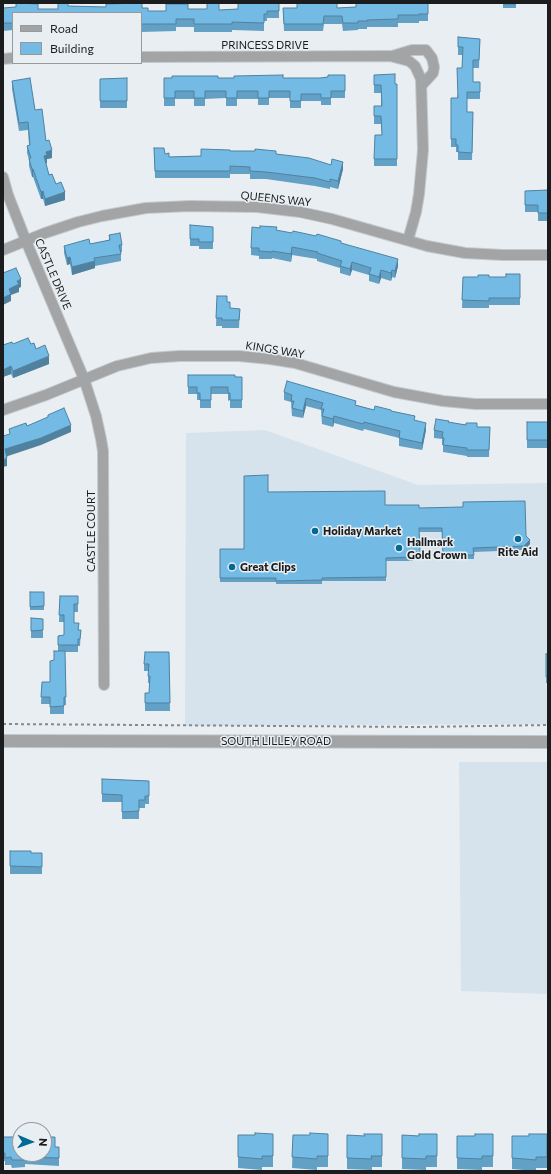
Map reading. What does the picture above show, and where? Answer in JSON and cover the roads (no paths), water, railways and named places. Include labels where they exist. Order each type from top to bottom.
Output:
[{"type":"street","name":"PRINCESS DRIVE","points":[[142,58],[390,56],[412,50],[426,50],[432,58],[434,67],[432,73],[422,85]]},
{"type":"street","name":"PRINCESS DRIVE","points":[[390,56],[409,61],[420,73],[422,85],[422,176],[416,212],[408,240]]},
{"type":"street","name":"CASTLE DRIVE","points":[[3,177],[8,195],[26,241],[84,379]]},
{"type":"street","name":"QUEENS WAY","points":[[3,250],[78,222],[102,216],[146,208],[190,206],[257,207],[300,212],[332,219],[427,246],[465,253],[548,255]]},
{"type":"street","name":"KINGS WAY","points":[[3,410],[46,395],[117,366],[151,358],[179,356],[239,356],[270,358],[295,363],[394,392],[422,398],[475,404],[548,404]]},
{"type":"street","name":"CASTLE COURT","points":[[84,379],[96,416],[103,450],[104,685]]},
{"type":"street","name":"SOUTH LILLEY ROAD","points":[[3,741],[548,742]]},
{"type":"place","name":"Holiday Market","points":[[315,531]]},
{"type":"place","name":"Rite Aid","points":[[518,539]]},
{"type":"place","name":"Hallmark Gold Crown","points":[[399,548]]},
{"type":"place","name":"Great Clips","points":[[232,567]]}]
